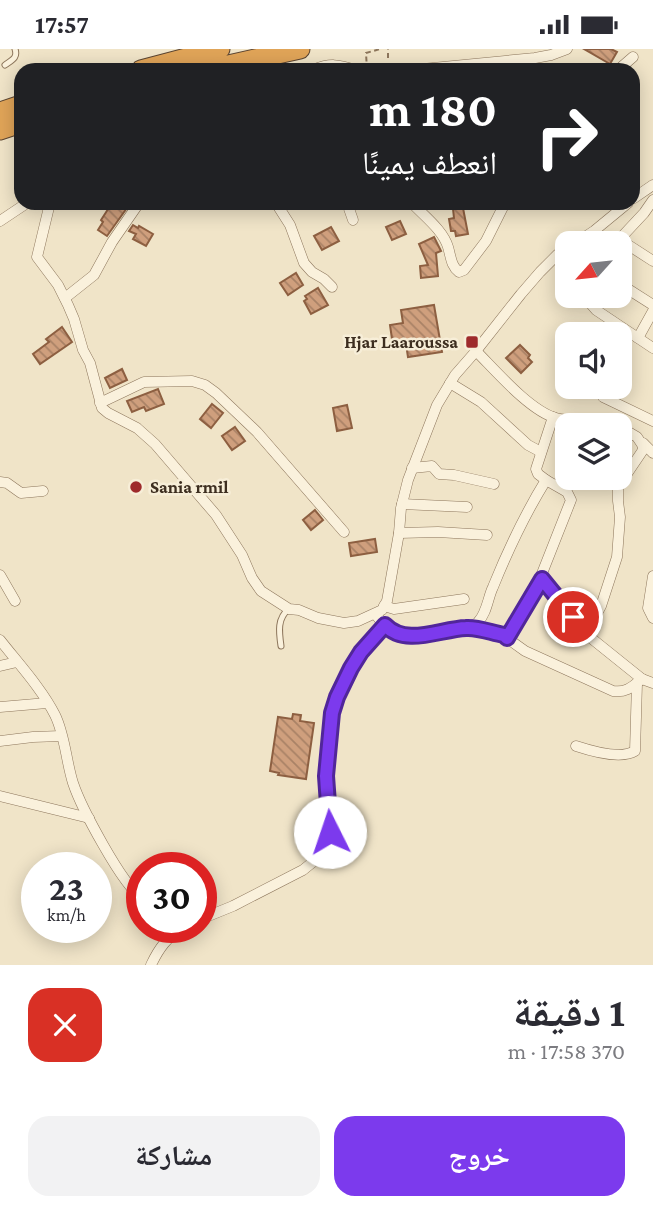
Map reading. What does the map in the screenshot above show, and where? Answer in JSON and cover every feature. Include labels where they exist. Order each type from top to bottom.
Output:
[{"type":"highway","points":[[167,63],[220,49]]},
{"type":"highway","points":[[237,63],[300,49]]},
{"type":"street","points":[[484,63],[535,58],[567,49]]},
{"type":"street","points":[[626,63],[633,57]]},
{"type":"street","points":[[629,231],[648,216],[653,200]]},
{"type":"street","points":[[0,221],[16,210]]},
{"type":"street","points":[[48,210],[37,257],[65,298],[98,387],[100,404],[105,411],[137,428],[155,444],[216,516],[242,555],[261,591],[289,609],[344,624],[375,614],[382,610],[387,601],[402,504],[412,468],[437,405],[455,375],[555,257]]},
{"type":"street","points":[[65,298],[93,275],[134,210]]},
{"type":"street","points":[[280,210],[290,225],[304,263],[332,287]]},
{"type":"street","points":[[349,210],[353,220]]},
{"type":"street","points":[[418,210],[445,239],[452,263],[460,272],[486,241],[502,210]]},
{"type":"street","points":[[594,231],[620,210]]},
{"type":"street","points":[[632,249],[653,261]]},
{"type":"street","points":[[632,292],[653,305]]},
{"type":"street","points":[[594,308],[653,348]]},
{"type":"street","points":[[638,338],[653,311]]},
{"type":"street","points":[[476,351],[536,408],[553,417],[536,470],[546,480],[567,492],[571,500],[542,572],[542,579],[507,638]]},
{"type":"street","points":[[100,404],[144,382],[192,380],[205,385],[257,432],[344,532]]},
{"type":"street","points":[[450,383],[481,402],[528,445],[541,452]]},
{"type":"street","points":[[607,399],[653,421]]},
{"type":"street","points":[[632,434],[653,453]]},
{"type":"street","points":[[586,633],[601,606],[617,557],[620,517],[618,487],[643,450],[643,443]]},
{"type":"street","points":[[412,468],[432,466],[439,474],[494,484]]},
{"type":"street","points":[[375,614],[391,631],[400,635],[412,636],[468,627],[477,623],[517,532],[546,480]]},
{"type":"street","points":[[0,482],[21,493],[43,491]]},
{"type":"street","points":[[402,504],[467,506]]},
{"type":"street","points":[[399,533],[487,535]]},
{"type":"street","points":[[0,575],[15,601]]},
{"type":"street","points":[[653,576],[648,604],[653,618]]},
{"type":"street","points":[[542,579],[586,633],[639,681],[653,683]]},
{"type":"street","points":[[384,606],[394,609],[464,600]]},
{"type":"street","points":[[217,912],[303,870],[324,853],[330,832],[326,776],[332,713],[351,668],[385,625]]},
{"type":"street","points":[[468,627],[504,635],[525,651],[613,691],[628,690],[639,681]]},
{"type":"street","points":[[0,641],[56,717],[76,792],[126,880]]},
{"type":"street","points":[[0,666],[17,663]]},
{"type":"street","points":[[576,747],[600,753],[630,754],[635,751],[639,681]]},
{"type":"street","points":[[0,706],[47,703]]},
{"type":"street","points":[[0,741],[61,736]]},
{"type":"street","points":[[0,796],[89,818]]},
{"type":"street","points":[[151,965],[164,943]]},
{"type":"lane","points":[[5,65],[15,58],[16,49]]},
{"type":"lane","points":[[281,646],[281,619],[289,609]]},
{"type":"path","points":[[367,63],[366,53],[380,49]]},
{"type":"path","points":[[388,49],[388,58]]},
{"type":"building","points":[[584,49],[611,49],[617,52],[608,63]]},
{"type":"building","points":[[107,210],[125,210],[107,236],[98,230],[103,222],[101,220]]},
{"type":"building","points":[[453,210],[463,210],[468,234],[456,236],[455,231],[451,231],[449,219],[454,218]]},
{"type":"building","points":[[400,221],[406,234],[392,240],[386,227]]},
{"type":"building","points":[[133,225],[153,234],[146,246],[133,239],[136,234],[129,231]]},
{"type":"building","points":[[331,227],[339,241],[322,250],[314,236]]},
{"type":"building","points":[[434,237],[441,251],[436,253],[438,276],[421,278],[420,266],[428,265],[419,244]]},
{"type":"building","points":[[296,273],[303,285],[288,295],[280,283]]},
{"type":"building","points":[[318,288],[328,305],[311,314],[304,301],[307,299],[305,296]]},
{"type":"building","points":[[434,305],[442,352],[408,357],[406,344],[393,346],[390,325],[403,323],[401,310]]},
{"type":"building","points":[[62,327],[72,342],[40,364],[33,354],[49,342],[46,339]]},
{"type":"building","points":[[520,345],[530,355],[528,358],[532,362],[521,373],[506,358]]},
{"type":"building","points":[[122,369],[127,380],[110,388],[105,378]]},
{"type":"building","points":[[158,389],[164,404],[146,411],[144,407],[132,412],[127,401]]},
{"type":"building","points":[[212,404],[223,413],[211,428],[200,419]]},
{"type":"building","points":[[347,405],[352,428],[337,431],[333,408]]},
{"type":"building","points":[[235,427],[245,441],[232,450],[222,436]]},
{"type":"building","points":[[315,510],[323,520],[311,530],[303,520]]},
{"type":"building","points":[[375,539],[377,552],[351,556],[349,543]]},
{"type":"building","points":[[293,714],[301,715],[300,721],[314,723],[306,779],[278,775],[279,773],[270,771],[278,717],[292,719]]},
{"type":"place","name":"Hjar Laaroussa","points":[[472,342]]},
{"type":"place","name":"Sania rmil","points":[[136,487]]},
{"type":"route","points":[[330,832],[326,776],[332,713],[351,668],[385,625],[400,635],[412,636],[468,627],[507,638],[542,579],[573,617]]}]
